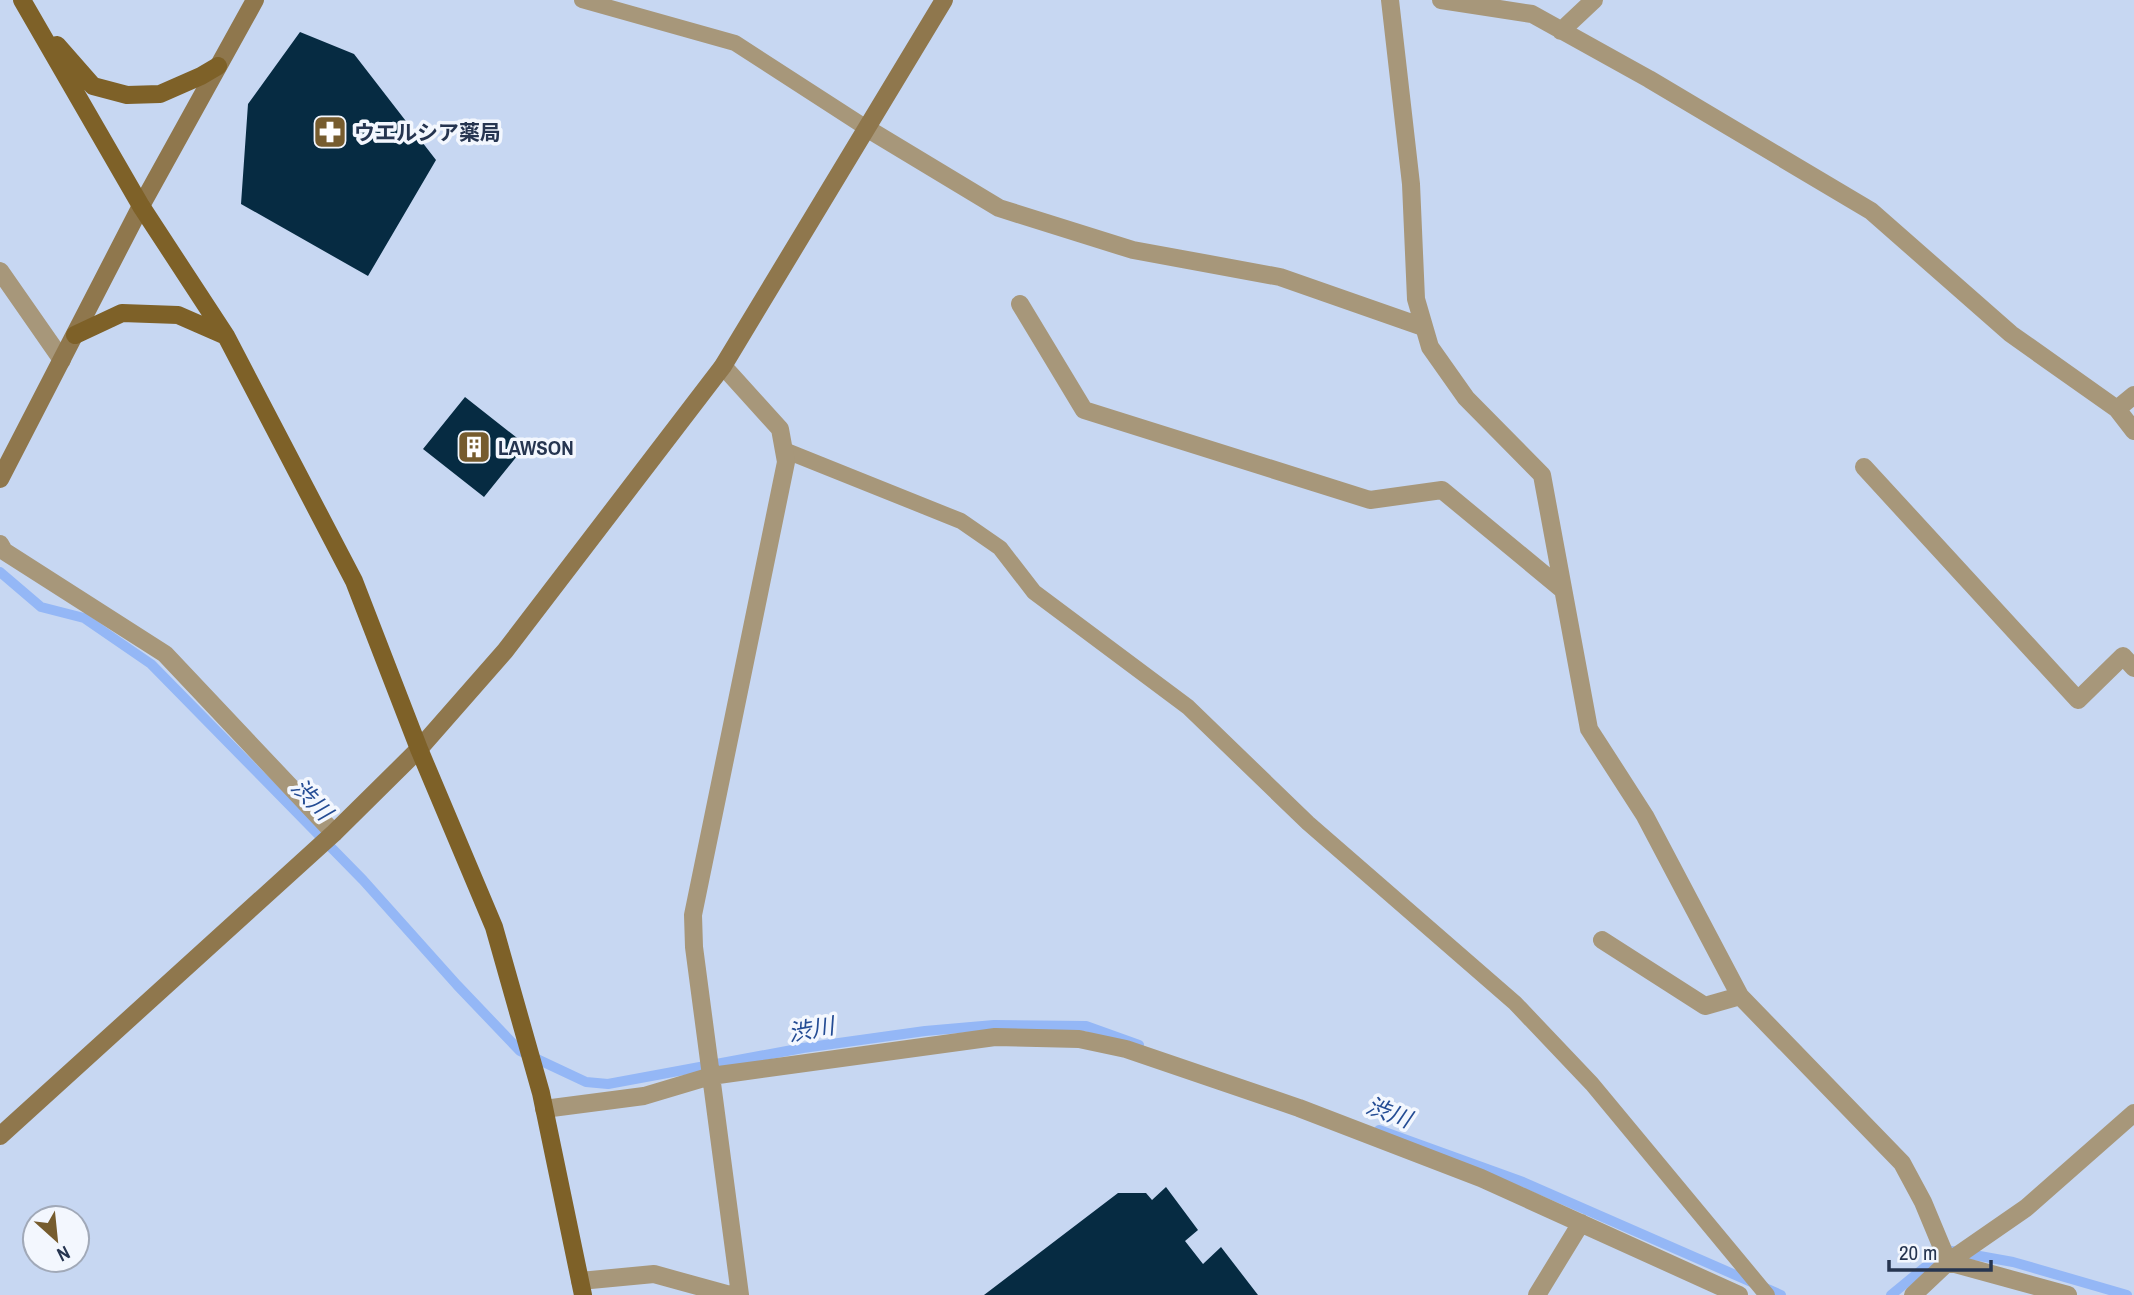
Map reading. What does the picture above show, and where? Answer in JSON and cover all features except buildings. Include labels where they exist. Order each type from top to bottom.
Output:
[{"type":"main road","points":[[27,8],[93,86],[127,95],[160,94],[218,66]]},
{"type":"main road","points":[[27,8],[141,206],[226,336],[354,581],[419,749],[494,927],[544,1109],[582,1288]]},
{"type":"main road","points":[[75,335],[122,313],[178,315],[226,336]]},
{"type":"street","points":[[0,479],[141,206],[255,0]]},
{"type":"street","points":[[0,1136],[334,833],[419,749],[505,651],[723,366],[944,0]]},
{"type":"street","points":[[1390,0],[1411,184],[1416,299],[1423,327],[1430,348],[1466,398],[1542,475],[1590,729],[1644,816],[1740,996],[1902,1163],[1923,1202],[1948,1262]]},
{"type":"street","points":[[1441,0],[1532,14],[1649,79],[1871,211],[2011,334],[2117,409],[2134,431]]},
{"type":"street","points":[[1561,30],[1594,0]]},
{"type":"street","points":[[868,129],[999,208],[1133,250],[1280,277],[1423,327]]},
{"type":"street","points":[[0,271],[62,360]]},
{"type":"street","points":[[1020,304],[1084,410],[1370,500],[1442,490],[1563,590]]},
{"type":"street","points":[[723,366],[780,429],[786,462],[694,915],[694,947],[740,1295]]},
{"type":"street","points":[[2117,409],[2134,395]]},
{"type":"street","points":[[1864,467],[2078,700],[2123,656],[2134,668]]},
{"type":"street","points":[[0,544],[4,551],[165,654],[334,833]]},
{"type":"street","points":[[1602,940],[1705,1006],[1740,996]]},
{"type":"street","points":[[544,1109],[644,1096],[711,1076],[995,1037],[1079,1039],[1126,1049],[1299,1108],[1480,1178],[1739,1295]]},
{"type":"street","points":[[1913,1295],[1948,1262],[2026,1208],[2134,1113]]},
{"type":"street","points":[[1537,1295],[1581,1223]]},
{"type":"street","points":[[1948,1262],[2068,1295]]},
{"type":"street","points":[[582,1288],[654,1274],[730,1295]]},
{"type":"lane","points":[[582,0],[735,43],[868,129]]},
{"type":"lane","points":[[784,450],[961,521],[1000,548],[1034,592],[1188,707],[1308,823],[1515,1003],[1592,1084],[1767,1295]]},
{"type":"waterway","name":"渋川","points":[[0,572],[41,607],[84,618],[151,664],[363,880],[520,1051],[586,1082],[608,1084],[803,1048],[925,1031],[994,1025],[1086,1026],[1139,1045]]},
{"type":"waterway","name":"渋川","points":[[1379,1130],[1523,1182],[1781,1295]]},
{"type":"waterway","name":"渋川","points":[[1891,1295],[1946,1250],[2013,1262],[2127,1295]]},
{"type":"place","name":"ウエルシア薬局","points":[[330,132]]},
{"type":"place","name":"LAWSON","points":[[474,447]]}]
